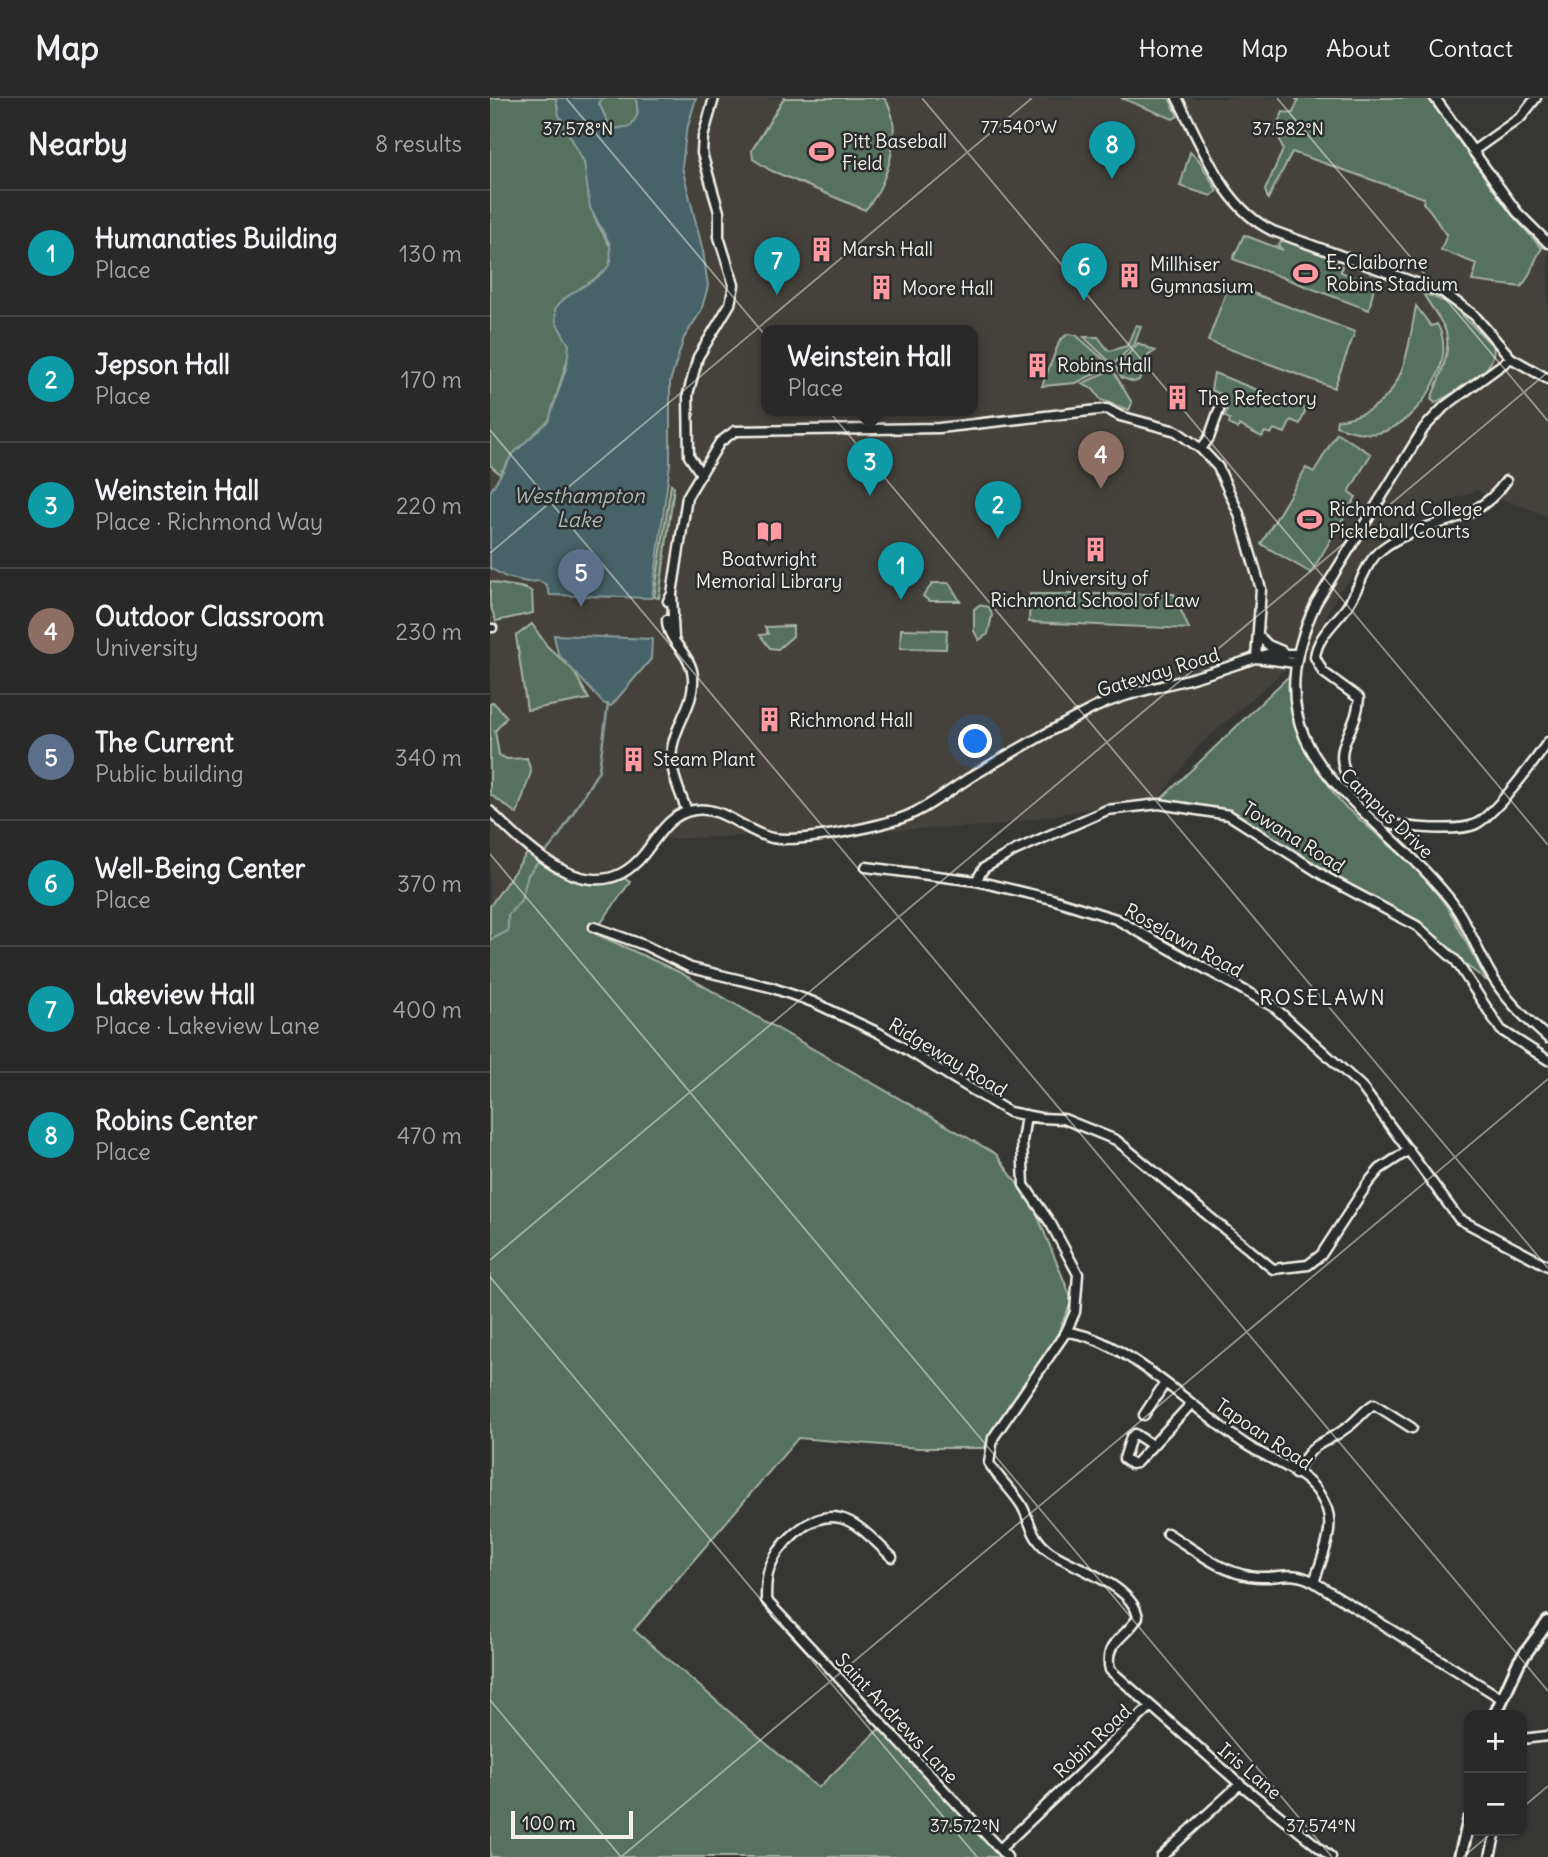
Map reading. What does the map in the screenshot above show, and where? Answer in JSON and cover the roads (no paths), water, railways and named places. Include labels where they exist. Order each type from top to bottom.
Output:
[{"type":"main road","points":[[1497,1710],[1519,1662],[1548,1622]]},
{"type":"main road","points":[[1460,1857],[1465,1836]]},
{"type":"street","points":[[701,474],[689,456],[688,394],[698,357],[730,304],[734,285],[719,237],[719,212],[702,153],[703,137],[714,98]]},
{"type":"street","points":[[1177,98],[1228,191],[1251,219],[1273,231],[1444,293],[1467,309],[1511,358],[1548,379]]},
{"type":"street","points":[[1435,98],[1517,212],[1548,243]]},
{"type":"street","points":[[1473,151],[1521,117],[1536,98]]},
{"type":"street","name":"Campus Drive","points":[[1511,358],[1445,406],[1418,436],[1316,603],[1296,658],[1296,707],[1308,746],[1329,779],[1450,899],[1499,988],[1528,1021],[1548,1038]]},
{"type":"street","points":[[490,811],[548,862],[563,872],[586,878],[614,874],[635,863],[668,822],[687,811],[672,759],[672,747],[691,697],[693,673],[685,654],[674,639],[671,619],[683,508],[724,437],[740,429],[833,432],[939,428],[1107,409],[1119,416],[1176,431],[1201,449],[1218,467],[1239,514],[1261,589],[1256,658]]},
{"type":"street","points":[[1201,449],[1209,438],[1219,410]]},
{"type":"street","points":[[1389,824],[1346,774],[1342,751],[1356,722],[1359,698],[1323,672],[1315,657],[1317,647],[1346,608],[1378,552],[1415,532],[1468,516],[1497,493],[1506,481]]},
{"type":"street","name":"Gateway Road","points":[[1259,636],[1268,645],[1296,658]]},
{"type":"street","name":"Gateway Road","points":[[687,811],[714,810],[760,835],[785,839],[894,821],[919,810],[1027,743],[1115,698],[1286,652]]},
{"type":"street","name":"Gateway Road","points":[[1256,658],[1296,658]]},
{"type":"street","points":[[1375,824],[1458,828],[1477,823],[1548,742]]},
{"type":"street","name":"Towana Road","points":[[976,881],[984,868],[1016,850],[1107,810],[1159,804],[1229,815],[1329,879],[1417,926],[1456,961],[1501,1030],[1548,1060]]},
{"type":"street","name":"Roselawn Road","points":[[866,867],[976,881],[1052,899],[1116,919],[1274,1007],[1361,1086],[1459,1219],[1548,1266]]},
{"type":"street","name":"Ridgeway Road","points":[[594,927],[644,945],[691,968],[770,987],[813,1002],[879,1033],[1009,1112],[1064,1119],[1116,1140],[1273,1269],[1308,1265],[1321,1255],[1374,1176],[1409,1150]]},
{"type":"street","points":[[1026,1115],[1022,1142],[1024,1185],[1057,1235],[1078,1275],[1075,1312],[1066,1332]]},
{"type":"street","name":"Tapoan Road","points":[[1066,1332],[1090,1337],[1165,1383],[1247,1446],[1314,1486],[1328,1511],[1328,1533],[1314,1582]]},
{"type":"street","name":"Robin Road","points":[[1000,1849],[1150,1707],[1110,1670],[1107,1657],[1112,1643],[1133,1625],[1138,1617],[1137,1611],[1122,1594],[1095,1574],[1050,1552],[1035,1538],[1023,1507],[989,1463],[993,1438],[1066,1332]]},
{"type":"street","points":[[1143,1415],[1165,1383]]},
{"type":"street","points":[[1152,1445],[1191,1404]]},
{"type":"street","points":[[1295,1474],[1307,1452],[1318,1442],[1347,1427],[1374,1404],[1412,1428]]},
{"type":"street","name":"Saint Andrews Lane","points":[[892,1557],[851,1522],[839,1517],[824,1519],[788,1538],[768,1572],[766,1600],[878,1723],[1007,1857]]},
{"type":"street","points":[[1167,1533],[1227,1569],[1251,1577],[1300,1574],[1501,1698]]},
{"type":"street","name":"Iris Lane","points":[[1150,1707],[1331,1857]]},
{"type":"street","points":[[1527,1738],[1548,1736]]},
{"type":"street","points":[[1161,1857],[1240,1784]]},
{"type":"street","points":[[1490,1857],[1495,1836]]},
{"type":"water","name":"Westhampton Lake","points":[[556,98],[602,98],[599,104],[609,124],[615,129],[631,126],[638,114],[636,98],[696,98],[686,133],[682,167],[703,251],[708,286],[701,311],[684,338],[670,382],[670,464],[652,598],[550,595],[546,585],[539,581],[527,582],[506,577],[490,568],[490,492],[513,454],[549,420],[567,365],[569,345],[556,322],[555,309],[568,296],[601,274],[611,261],[610,244],[590,208],[584,162],[559,115]]},
{"type":"water","points":[[554,635],[652,639],[651,659],[611,706],[603,703],[558,654]]},
{"type":"waterway","points":[[490,940],[508,931],[508,915],[521,900],[528,875],[559,836],[599,770],[608,704]]},
{"type":"tunnel","points":[[667,620],[668,601]]},
{"type":"place","name":"Pitt Baseball Field","points":[[822,152]]},
{"type":"place","name":"Robins Center","points":[[1112,179]]},
{"type":"place","name":"Marsh Hall","points":[[822,249]]},
{"type":"place","name":"E. Claiborne Robins Stadium","points":[[1306,273]]},
{"type":"place","name":"Millhiser Gymnasium","points":[[1130,275]]},
{"type":"place","name":"Moore Hall","points":[[882,288]]},
{"type":"place","name":"Lakeview Hall","points":[[777,295]]},
{"type":"place","name":"Well-Being Center","points":[[1084,301]]},
{"type":"place","name":"Robins Hall","points":[[1037,365]]},
{"type":"place","name":"The Refectory","points":[[1178,398]]},
{"type":"place","name":"Outdoor Classroom","points":[[1101,489]]},
{"type":"place","name":"Weinstein Hall","points":[[870,496]]},
{"type":"place","name":"Richmond College Pickleball Courts","points":[[1309,520]]},
{"type":"place","name":"Boatwright Memorial Library","points":[[769,531]]},
{"type":"place","name":"Jepson Hall","points":[[998,539]]},
{"type":"place","name":"University of Richmond School of Law","points":[[1095,550]]},
{"type":"place","name":"Humanaties Building","points":[[901,600]]},
{"type":"place","name":"The Current","points":[[581,607]]},
{"type":"place","name":"Richmond Hall","points":[[769,720]]},
{"type":"place","name":"Steam Plant","points":[[633,759]]},
{"type":"district","name":"ROSELAWN","points":[[1323,998]]}]
